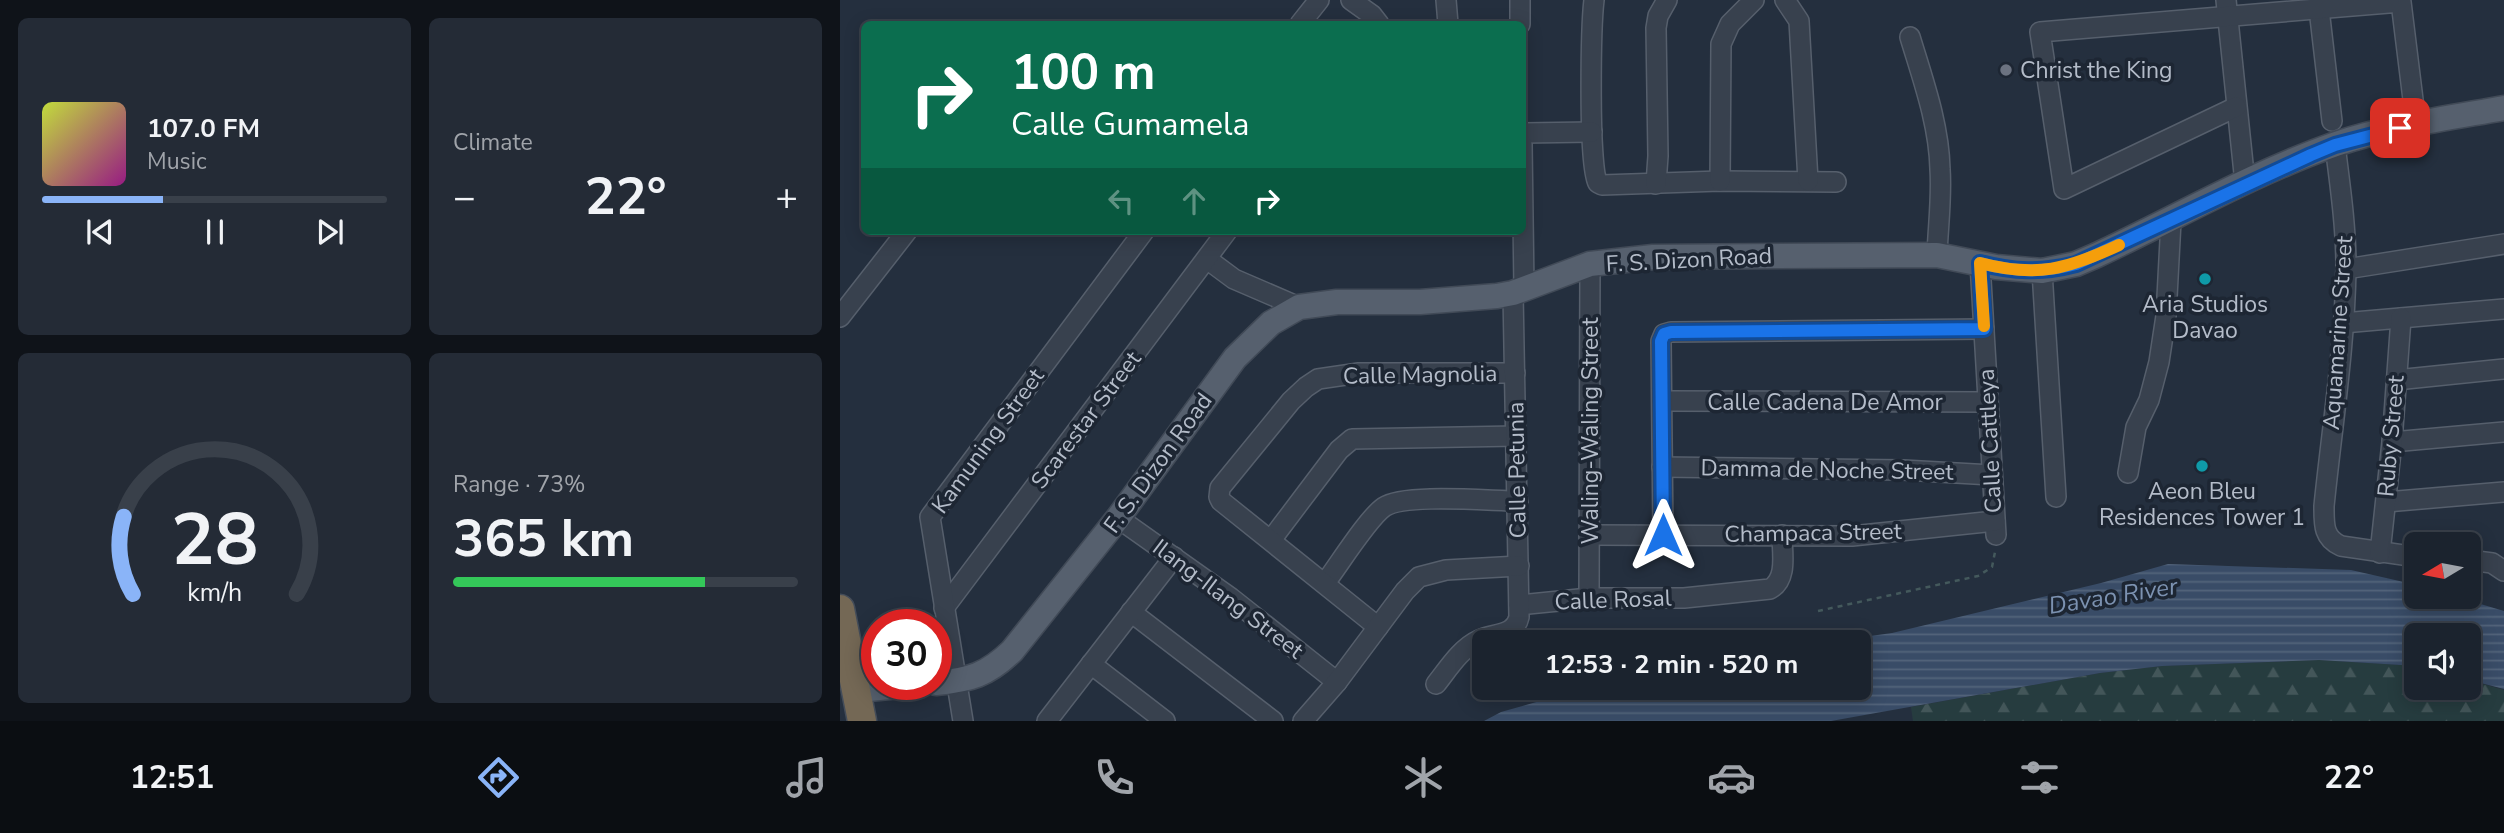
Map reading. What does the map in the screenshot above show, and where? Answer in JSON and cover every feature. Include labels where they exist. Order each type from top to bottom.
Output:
[{"type":"highway","points":[[840,609],[862,721]]},
{"type":"main road","name":"F. S. Dizon Road","points":[[952,681],[981,675],[995,667],[1012,651],[1046,612],[1118,518],[1235,358],[1271,323],[1300,307],[1337,302],[1474,299],[1519,291],[1590,264],[1653,257],[1937,255],[2018,271],[2042,271],[2076,264],[2097,255],[2245,183],[2334,133],[2504,110]]},
{"type":"street","points":[[1302,21],[1318,0]]},
{"type":"street","points":[[1351,0],[1377,21]]},
{"type":"street","points":[[1446,0],[1448,21]]},
{"type":"street","points":[[1520,0],[1520,21]]},
{"type":"street","points":[[1594,0],[1592,132],[1595,180],[1602,185],[1720,181],[1836,182]]},
{"type":"street","points":[[1656,184],[1656,28],[1658,16],[1667,0]]},
{"type":"street","points":[[1720,181],[1721,44],[1731,24],[1754,0]]},
{"type":"street","points":[[1785,0],[1794,11],[1800,33],[1808,181]]},
{"type":"street","points":[[2236,107],[2064,189],[2040,32],[2227,8],[2319,9],[2401,2],[2416,124]]},
{"type":"street","points":[[2227,8],[2245,183]]},
{"type":"street","name":"Aquamarine Street","points":[[2319,9],[2344,220],[2346,269],[2325,532],[2334,543],[2380,553]]},
{"type":"street","points":[[1910,37],[1927,94],[1939,149],[1941,171],[1937,255]]},
{"type":"street","points":[[1526,133],[1592,132]]},
{"type":"street","points":[[2128,473],[2136,427],[2150,400],[2159,362],[2166,316],[2171,220]]},
{"type":"street","points":[[840,317],[904,235]]},
{"type":"street","name":"Kamuning Street","points":[[944,608],[930,528],[932,513],[1141,235]]},
{"type":"street","name":"Scarestar Street","points":[[944,608],[1224,235]]},
{"type":"street","name":"Calle Petunia","points":[[1519,605],[1515,373],[1523,235]]},
{"type":"street","points":[[2346,269],[2504,244]]},
{"type":"street","points":[[1207,259],[1234,279],[1300,307]]},
{"type":"street","name":"Calle Cattleya","points":[[1980,263],[1995,528]]},
{"type":"street","name":"Waling-Waling Street","points":[[1589,598],[1590,264]]},
{"type":"street","points":[[2042,271],[2056,497]]},
{"type":"street","points":[[2343,323],[2504,309]]},
{"type":"street","name":"Ruby Street","points":[[2380,553],[2401,318]]},
{"type":"street","points":[[1663,535],[1661,341],[1664,334],[1984,329]]},
{"type":"street","points":[[2396,380],[2504,369]]},
{"type":"street","name":"Calle Magnolia","points":[[1270,540],[1221,501],[1220,488],[1306,387],[1318,379],[1359,373],[1515,373]]},
{"type":"street","name":"Calle Cadena De Amor","points":[[1662,401],[1988,402]]},
{"type":"street","points":[[2392,442],[2504,432]]},
{"type":"street","points":[[1378,627],[1270,540],[1339,450],[1352,439],[1516,436]]},
{"type":"street","name":"Damma de Noche Street","points":[[1662,467],[1890,470],[1993,475]]},
{"type":"street","points":[[2386,502],[2504,492]]},
{"type":"street","points":[[1325,583],[1377,514],[1390,504],[1439,499],[1518,501]]},
{"type":"street","name":"Ilang-Ilang Street","points":[[1118,518],[1231,598],[1337,682]]},
{"type":"street","name":"Champaca Street","points":[[1589,535],[1876,534],[1995,528]]},
{"type":"street","name":"Calle Rosal","points":[[1519,605],[1589,598],[1684,598],[1770,589],[1780,581],[1782,574],[1782,535]]},
{"type":"street","points":[[2380,553],[2404,556]]},
{"type":"street","points":[[1050,720],[1174,557]]},
{"type":"street","points":[[2482,562],[2492,563],[2504,571]]},
{"type":"street","points":[[1303,721],[1337,682],[1405,591],[1419,577],[1446,570],[1519,566]]},
{"type":"street","points":[[1436,684],[1478,640],[1516,627],[1519,605]]},
{"type":"street","points":[[1131,612],[1273,721]]},
{"type":"street","points":[[1091,664],[1165,721]]},
{"type":"street","name":"Kamuning Street","points":[[952,697],[962,721]]},
{"type":"path","points":[[1818,611],[1985,573],[1995,560],[1995,528]]},
{"type":"green space","points":[[2319,660],[2404,665],[2404,700],[2481,700],[2481,683],[2504,690],[2504,721],[1913,721],[1911,707],[2100,673],[2162,666]]},
{"type":"water","name":"Davao River","points":[[2168,564],[2351,570],[2404,582],[2404,609],[2482,609],[2482,604],[2504,611],[2504,689],[2481,683],[2481,623],[2404,623],[2404,665],[2319,660],[2162,666],[2100,673],[1831,721],[1484,721],[1501,712],[1544,700],[1871,700],[1871,636],[2101,583]]},
{"type":"slow traffic","points":[[1984,326],[1980,263],[2018,271],[2042,271],[2076,264],[2119,245]]},
{"type":"place","name":"Christ the King","points":[[2006,70]]},
{"type":"place","name":"Aria Studios Davao","points":[[2205,279]]},
{"type":"place","name":"Aeon Bleu Residences Tower 1","points":[[2202,466]]},
{"type":"route","points":[[1663,535],[1661,341],[1664,334],[1984,329],[1980,263],[2018,271],[2042,271],[2076,264],[2245,183],[2311,155],[2335,145],[2400,128]]}]
